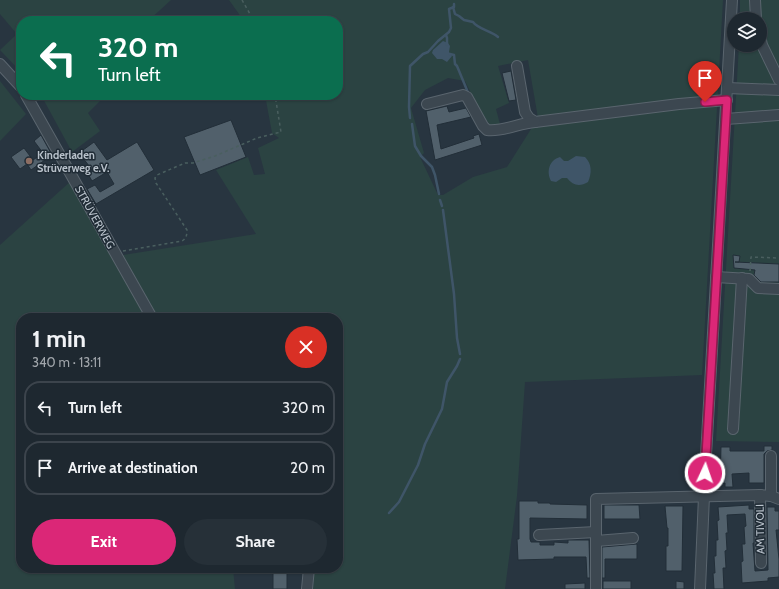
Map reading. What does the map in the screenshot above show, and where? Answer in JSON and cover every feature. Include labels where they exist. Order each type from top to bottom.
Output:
[{"type":"street","points":[[700,589],[732,0]]},
{"type":"street","points":[[755,0],[756,12]]},
{"type":"street","points":[[765,52],[779,80]]},
{"type":"street","points":[[0,64],[16,82]]},
{"type":"street","points":[[517,66],[525,112],[529,118],[535,122]]},
{"type":"street","points":[[727,88],[779,90]]},
{"type":"street","points":[[427,104],[463,95],[467,97],[483,126],[487,130],[494,131],[526,123],[679,104],[727,100]]},
{"type":"street","name":"STRÜVERWEG","points":[[29,100],[149,313]]},
{"type":"street","points":[[726,119],[779,115]]},
{"type":"street","points":[[716,277],[745,279],[758,288],[779,289]]},
{"type":"street","points":[[733,429],[745,279]]},
{"type":"street","name":"AM TIVOLI","points":[[596,536],[596,499],[760,495],[775,498],[771,456]]},
{"type":"street","name":"AM TIVOLI","points":[[760,495],[761,564]]},
{"type":"street","points":[[539,535],[633,538]]},
{"type":"street","points":[[596,536],[596,589]]},
{"type":"street","points":[[307,589],[309,573]]},
{"type":"path","points":[[242,0],[251,16]]},
{"type":"path","points":[[115,252],[185,240],[187,230],[156,183],[157,174],[185,163],[193,163],[215,156],[256,138],[281,132],[276,100]]},
{"type":"path","points":[[745,279],[751,257],[779,258]]},
{"type":"green space","points":[[0,0],[171,0],[153,16],[16,16],[16,33],[0,14]]},
{"type":"green space","points":[[229,0],[723,0],[702,375],[525,382],[517,496],[505,589],[313,589],[314,573],[343,573],[343,313],[155,313],[123,255],[256,234],[216,170],[248,157],[254,175],[265,174],[258,148],[279,138],[272,133],[266,100],[343,100],[343,16],[240,16]],"holes":[[[528,60],[538,118],[507,167],[473,177],[443,195],[438,195],[420,157],[424,153],[411,108],[425,90],[448,78],[465,81],[481,114],[492,127],[500,124],[496,109],[509,103],[498,66]]]},
{"type":"green space","points":[[740,0],[779,0],[779,442],[716,441],[739,52],[767,52],[767,12],[740,12]]},
{"type":"green space","points":[[16,35],[16,67],[0,50]]},
{"type":"green space","points":[[0,81],[26,114],[0,141]]},
{"type":"green space","points":[[44,100],[101,100],[88,113],[100,131],[72,152]]},
{"type":"green space","points":[[71,181],[145,313],[16,313],[16,573],[233,573],[235,589],[0,589],[0,245]]},
{"type":"water","points":[[443,41],[448,43],[450,46],[449,52],[452,56],[447,62],[442,59],[437,59],[432,53],[433,50]]},
{"type":"water","points":[[576,156],[585,157],[589,163],[591,172],[588,182],[582,185],[577,185],[572,183],[567,178],[562,178],[556,182],[551,181],[549,170],[553,161],[560,157],[564,161],[568,161]]},
{"type":"building","points":[[511,71],[516,100],[509,101],[502,73]]},
{"type":"building","points":[[447,106],[449,112],[466,108],[471,117],[437,125],[441,149],[474,138],[473,136],[479,134],[482,145],[435,160],[426,111]]},
{"type":"building","points":[[231,120],[246,157],[200,175],[184,137]]},
{"type":"building","points":[[41,135],[52,155],[31,170],[27,164],[20,169],[11,157],[24,148],[33,160],[43,153],[34,141]]},
{"type":"building","points":[[94,142],[107,160],[137,142],[154,170],[96,204],[87,189],[95,185],[100,192],[114,184],[107,172],[92,181],[88,174],[93,171],[79,153]]},
{"type":"building","points":[[733,255],[740,256],[739,262],[735,262],[779,264],[779,282],[761,282],[754,275],[755,270],[734,268]]},
{"type":"building","points":[[764,446],[772,446],[772,450],[767,451],[764,454],[764,483],[749,483],[749,473],[732,474],[733,487],[725,487],[725,483],[720,483],[721,447],[730,447],[730,451],[764,451]]},
{"type":"building","points":[[519,501],[587,505],[587,519],[530,518],[530,539],[531,542],[540,542],[540,545],[554,545],[554,542],[568,543],[568,540],[589,540],[590,578],[587,578],[586,557],[554,557],[554,559],[518,560],[517,539],[519,539]]},
{"type":"building","points":[[604,505],[639,505],[640,519],[604,519]]},
{"type":"building","points":[[749,505],[749,509],[754,509],[753,543],[755,571],[768,570],[767,507],[775,507],[775,511],[779,511],[779,530],[776,530],[779,577],[768,578],[768,581],[742,583],[741,562],[743,561],[742,544],[745,544],[745,514],[727,515],[728,533],[726,533],[726,568],[723,568],[724,589],[714,589],[713,573],[715,573],[714,556],[716,556],[716,540],[718,540],[718,507]]},
{"type":"building","points":[[665,506],[683,506],[682,571],[666,571],[668,528]]},
{"type":"building","points":[[637,544],[637,559],[605,559],[605,578],[602,578],[602,547]]},
{"type":"building","points":[[273,573],[287,573],[287,589],[273,589]]},
{"type":"building","points":[[603,581],[631,581],[631,589],[603,589]]},
{"type":"building","points":[[676,581],[684,582],[684,589],[676,589]]},
{"type":"building","points":[[585,583],[585,589],[565,589],[565,584]]},
{"type":"waterway","points":[[410,118],[410,66],[423,54],[428,52],[449,32],[451,28],[449,9],[454,7],[454,4]]},
{"type":"waterway","points":[[453,7],[455,14],[464,20],[473,22],[498,37]]},
{"type":"waterway","points":[[446,35],[447,45]]},
{"type":"waterway","points":[[450,54],[454,55],[455,64],[469,95]]},
{"type":"waterway","points":[[412,124],[415,146],[421,156],[432,167],[439,194]]},
{"type":"waterway","points":[[440,200],[442,206]]},
{"type":"waterway","points":[[443,210],[460,354]]},
{"type":"waterway","points":[[389,513],[399,502],[418,465],[425,444],[442,409],[447,382],[460,359]]},
{"type":"place","name":"Kinderladen Strüverweg e.V.","points":[[29,161]]},
{"type":"route","points":[[705,102],[727,100],[705,473]]}]
